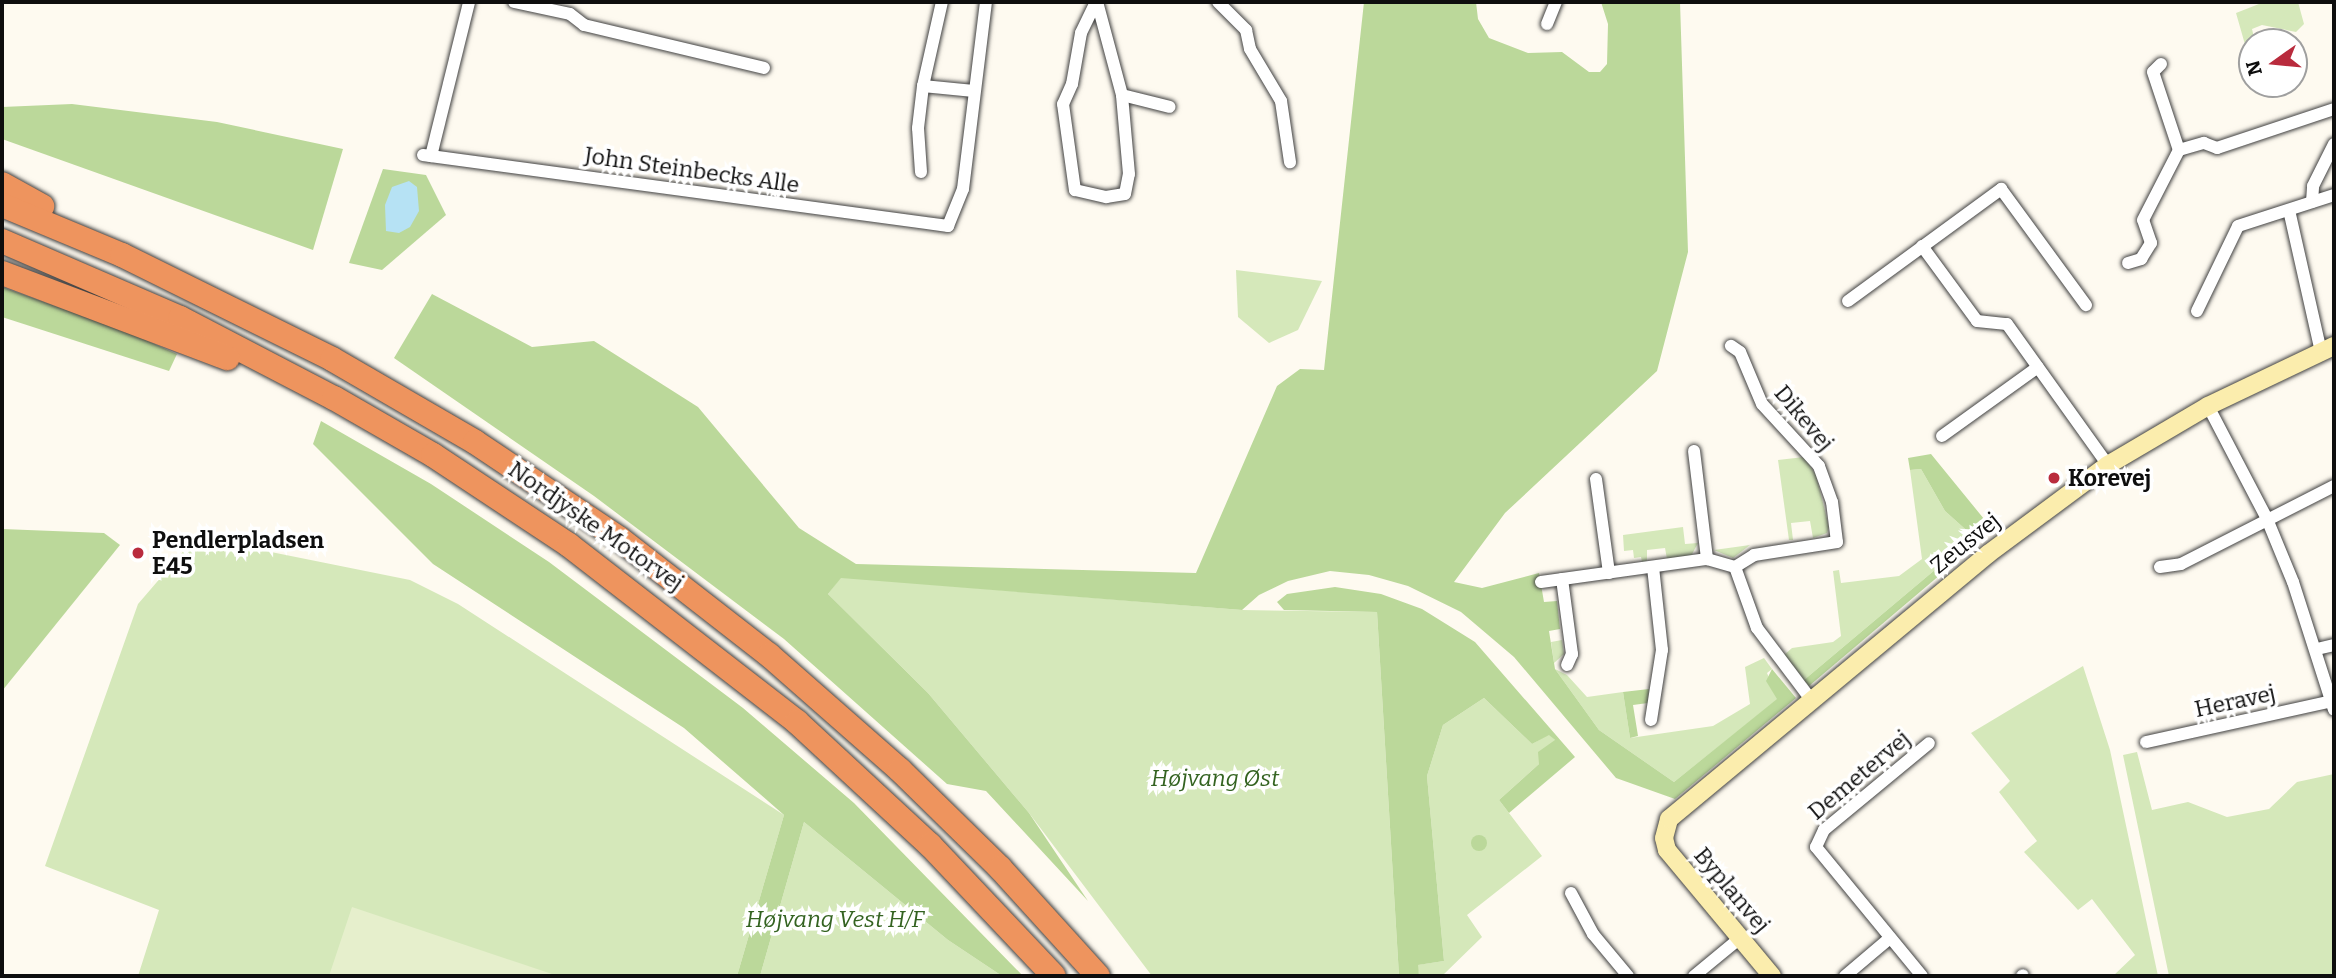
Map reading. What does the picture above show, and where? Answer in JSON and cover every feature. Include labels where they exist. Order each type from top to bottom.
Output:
[{"type":"highway","points":[[2,184],[206,294]]},
{"type":"highway","name":"Nordjyske Motorvej","points":[[2,205],[206,294],[332,359],[475,442],[696,596],[900,770],[1000,868],[1098,976]]},
{"type":"highway","name":"Nordjyske Motorvej","points":[[2,241],[180,318],[334,398],[433,455],[569,545],[710,650],[879,796],[1054,976]]},
{"type":"highway","points":[[2,273],[228,359],[326,408],[710,650]]},
{"type":"street","name":"John Steinbecks Alle","points":[[469,2],[427,156],[948,226],[962,188],[974,91]]},
{"type":"street","points":[[514,2],[569,14],[584,25],[764,68]]},
{"type":"street","points":[[921,173],[918,128],[923,86],[942,2]]},
{"type":"street","points":[[923,86],[974,91],[986,2]]},
{"type":"street","points":[[1096,2],[1122,95],[1129,174],[1125,194],[1106,197],[1075,190],[1063,104],[1072,84],[1081,33],[1096,2]]},
{"type":"street","points":[[1218,2],[1246,30],[1250,49],[1281,101],[1290,162]]},
{"type":"street","points":[[1547,24],[1556,2]]},
{"type":"street","points":[[2128,263],[2141,259],[2151,243],[2143,220],[2179,150],[2153,72],[2161,64]]},
{"type":"street","points":[[1122,95],[1170,107]]},
{"type":"street","points":[[2179,150],[2204,143],[2217,148],[2334,109]]},
{"type":"street","points":[[2312,202],[2313,186],[2334,144]]},
{"type":"street","points":[[1848,301],[2001,189],[2086,305]]},
{"type":"street","points":[[2197,310],[2238,226],[2334,195]]},
{"type":"street","points":[[2289,211],[2328,349]]},
{"type":"street","points":[[1922,246],[1977,321],[2007,324],[2108,465]]},
{"type":"street","name":"Dikevej","points":[[1731,346],[1740,352],[1762,404],[1819,467],[1832,502],[1837,542],[1754,555],[1735,567]]},
{"type":"street","name":"Zeusvej","points":[[1664,832],[1674,816],[1989,554],[2108,465],[2208,406],[2328,349]]},
{"type":"street","points":[[1942,436],[2038,367]]},
{"type":"street","name":"Heravej","points":[[2146,742],[2333,705],[2317,649],[2267,519],[2208,406]]},
{"type":"street","points":[[1694,451],[1707,559]]},
{"type":"street","points":[[1596,479],[1609,573]]},
{"type":"street","points":[[2160,567],[2181,564],[2334,486]]},
{"type":"street","points":[[1541,582],[1707,559],[1735,567],[1757,628],[1812,701]]},
{"type":"street","points":[[1651,720],[1662,650],[1653,567]]},
{"type":"street","points":[[1562,579],[1572,654],[1567,665]]},
{"type":"street","points":[[2317,649],[2334,645]]},
{"type":"street","name":"Demetervej","points":[[1922,976],[1822,857],[1817,838],[1929,743]]},
{"type":"street","name":"Byplanvej","points":[[1664,832],[1671,855],[1772,976]]},
{"type":"street","points":[[1571,893],[1593,934],[1628,976]]},
{"type":"street","points":[[1694,976],[1740,938]]},
{"type":"street","points":[[1845,976],[1890,938]]},
{"type":"green space","points":[[1364,2],[1476,2],[1478,19],[1489,38],[1528,53],[1562,52],[1589,72],[1600,72],[1607,64],[1608,24],[1601,2],[1680,2],[1688,252],[1657,371],[1505,513],[1454,582],[1482,588],[1539,573],[1544,602],[1557,601],[1560,629],[1549,631],[1555,669],[1599,730],[1674,782],[1777,699],[1766,681],[1772,669],[1796,698],[1675,799],[1616,778],[1514,657],[1461,612],[1408,586],[1369,575],[1330,571],[1288,581],[1259,595],[1242,610],[841,578],[828,594],[928,693],[1029,813],[1088,901],[986,791],[947,784],[784,639],[594,496],[394,358],[432,294],[532,347],[594,341],[698,407],[799,528],[856,564],[1196,573],[1277,386],[1300,369],[1324,370]]},
{"type":"green space","points":[[2264,2],[2298,2],[2304,24],[2300,28],[2262,25],[2240,28],[2236,13]]},
{"type":"green space","points":[[72,104],[217,122],[343,149],[313,250],[2,139],[2,107]]},
{"type":"green space","points":[[383,169],[426,175],[446,215],[382,270],[349,263]]},
{"type":"green space","points":[[1236,270],[1322,281],[1298,330],[1269,343],[1238,317]]},
{"type":"green space","points":[[2,287],[125,331],[177,354],[169,371],[2,317]]},
{"type":"green space","points":[[321,421],[431,484],[549,562],[743,708],[854,803],[1023,976],[1002,976],[948,940],[804,822],[760,976],[737,976],[784,815],[684,728],[433,564],[313,444]]},
{"type":"green space","points":[[1931,454],[1993,530],[1809,686],[1804,680],[1974,537],[1945,511],[1921,469],[1910,470],[1908,458]]},
{"type":"green space","points":[[1804,457],[1816,475],[1829,527],[1827,533],[1813,538],[1810,521],[1791,523],[1793,540],[1789,540],[1778,460]]},
{"type":"green space","points":[[1921,469],[1945,511],[1974,537],[1804,680],[1784,655],[1792,648],[1833,642],[1841,636],[1833,571],[1839,570],[1841,583],[1899,576],[1922,559],[1910,470]]},
{"type":"green space","points":[[1683,527],[1685,544],[1698,543],[1691,556],[1667,559],[1665,548],[1647,550],[1647,561],[1642,562],[1641,557],[1634,558],[1633,550],[1624,551],[1623,535]]},
{"type":"green space","points":[[2,529],[104,533],[120,545],[2,691]]},
{"type":"green space","points":[[1750,545],[1733,558],[1714,550]]},
{"type":"green space","points":[[187,547],[266,551],[410,580],[458,604],[784,815],[737,976],[138,976],[159,910],[45,866],[138,604]]},
{"type":"green space","name":"Højvang Øst","points":[[841,577],[1242,610],[1377,612],[1399,976],[1152,976],[1029,813],[928,693],[828,594]]},
{"type":"green space","points":[[1335,587],[1381,594],[1422,609],[1475,642],[1575,757],[1509,813],[1499,800],[1539,764],[1538,752],[1555,740],[1549,735],[1532,744],[1484,698],[1443,725],[1427,776],[1444,961],[1418,965],[1419,976],[1399,976],[1377,612],[1284,610],[1277,602],[1287,594]]},
{"type":"green space","points":[[1562,640],[1564,654],[1554,663],[1551,642]]},
{"type":"green space","points":[[1764,658],[1772,669],[1767,673],[1778,699],[1674,782],[1599,730],[1555,669],[1567,675],[1587,697],[1623,692],[1630,738],[1713,726],[1750,704],[1745,667]]},
{"type":"green space","points":[[2083,666],[2110,750],[2158,976],[2113,976],[2135,955],[2092,899],[2078,910],[2024,852],[2037,841],[1999,792],[2010,781],[1971,733]]},
{"type":"green space","points":[[1649,689],[1648,703],[1633,705],[1638,736],[1630,738],[1623,692]]},
{"type":"green space","points":[[1484,698],[1532,744],[1549,734],[1556,741],[1539,752],[1539,764],[1499,800],[1542,856],[1467,915],[1482,937],[1442,976],[1419,976],[1417,965],[1444,961],[1427,776],[1443,725]]},
{"type":"green space","points":[[2137,752],[2152,810],[2188,802],[2227,817],[2269,809],[2297,782],[2334,774],[2334,976],[2169,976],[2123,755]]},
{"type":"green space","name":"Højvang Vest H/F","points":[[804,822],[948,940],[1002,976],[760,976]]},
{"type":"green space","points":[[1476,835],[1482,835],[1487,843],[1485,849],[1476,851],[1471,846],[1471,840]]},
{"type":"green space","points":[[352,907],[558,976],[329,976]]},
{"type":"water","points":[[409,181],[417,187],[419,211],[410,227],[399,233],[386,231],[385,205],[392,187]]},
{"type":"place","name":"Korevej","points":[[2054,478]]},
{"type":"place","name":"Pendlerpladsen E45","points":[[138,553]]}]
